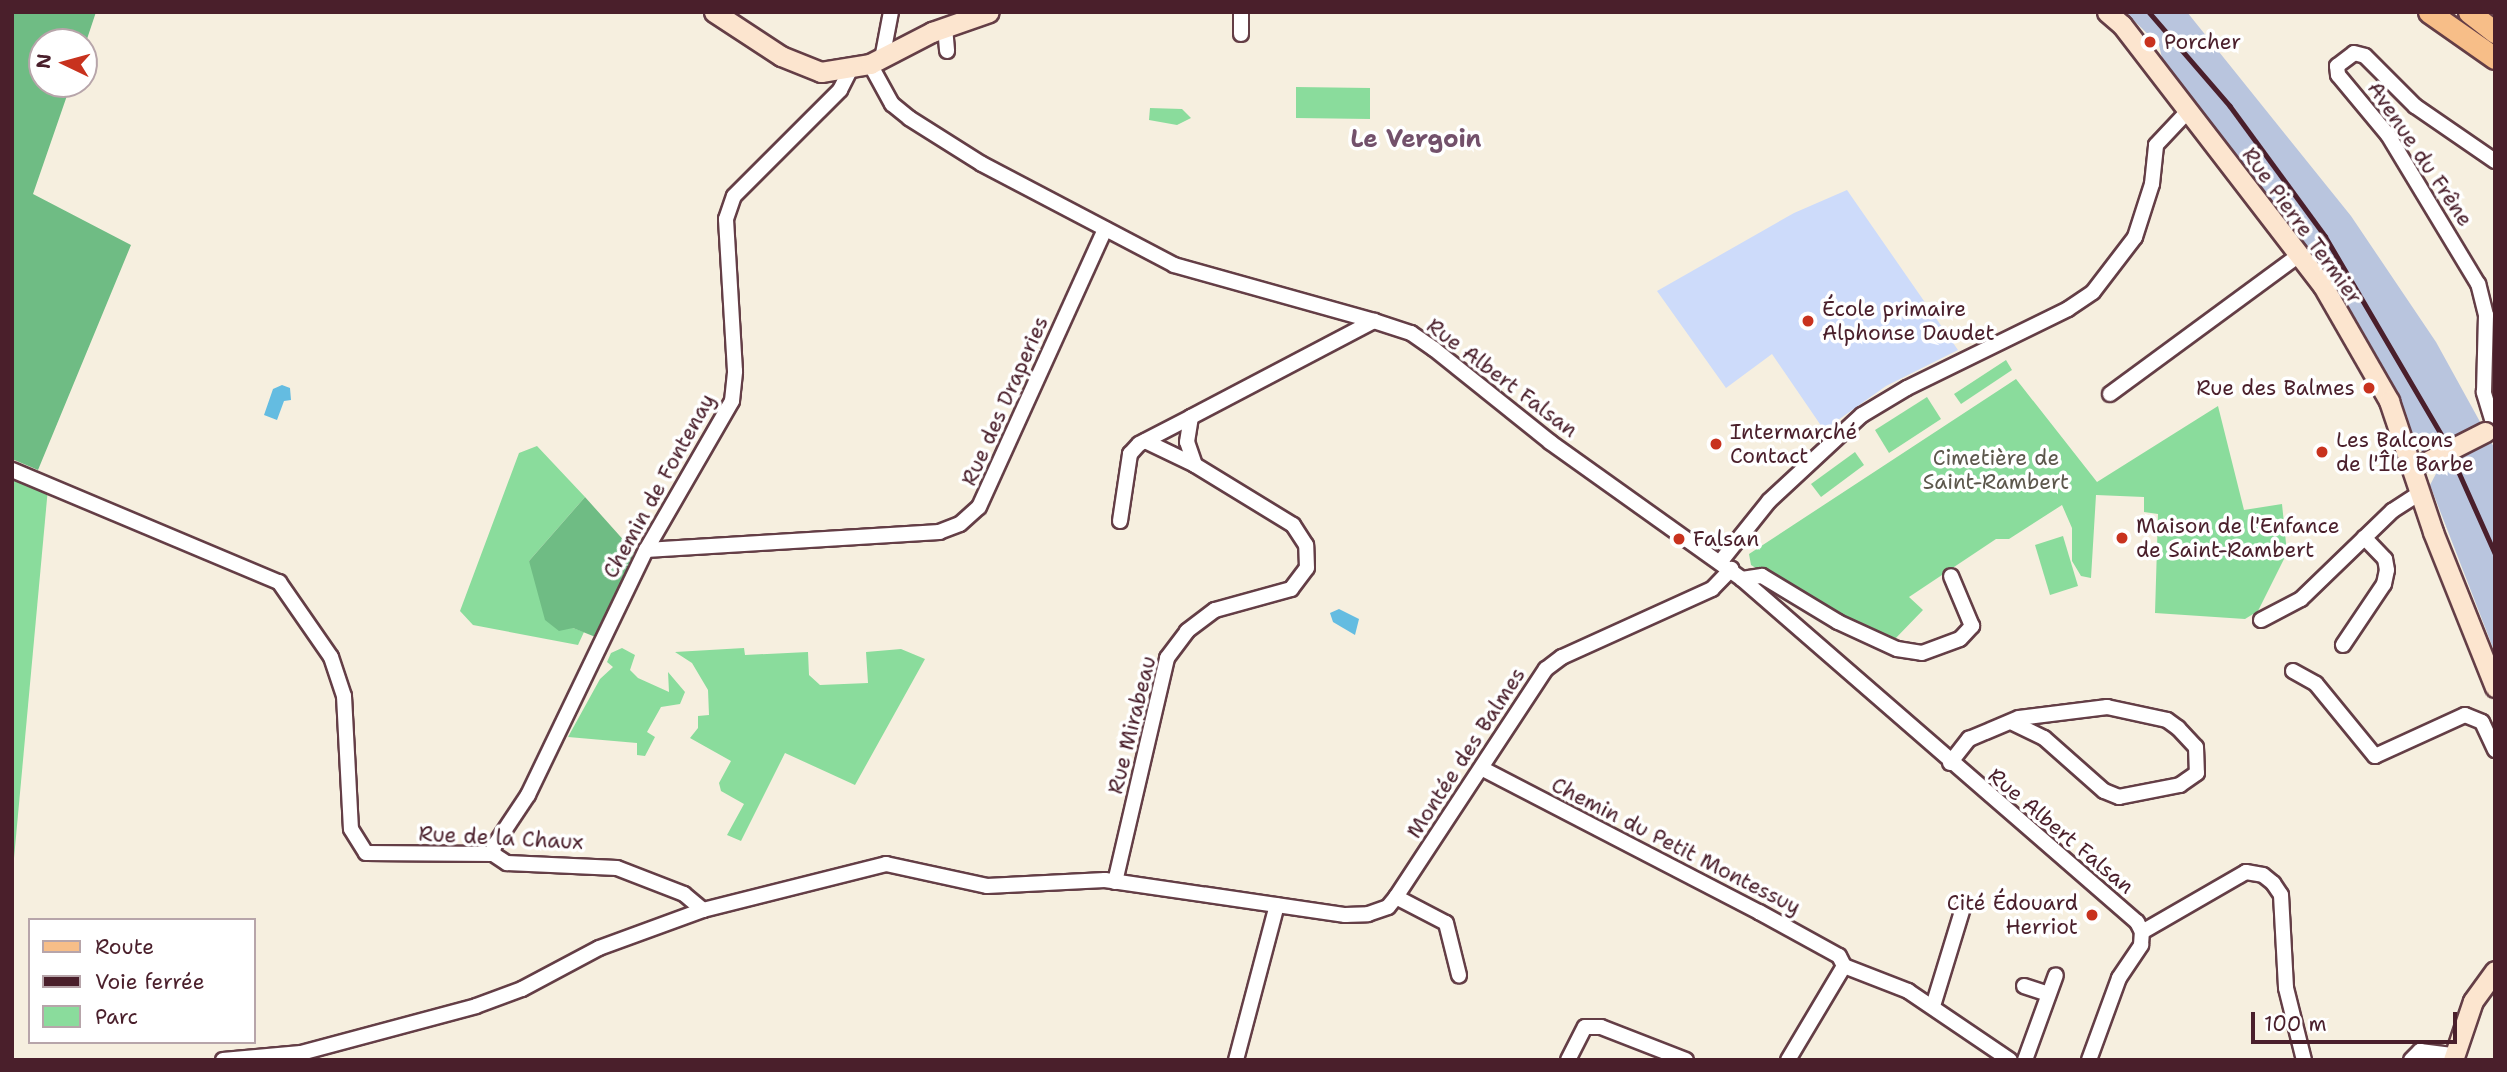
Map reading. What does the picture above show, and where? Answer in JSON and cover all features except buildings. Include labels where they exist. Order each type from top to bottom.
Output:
[{"type":"main road","points":[[2469,12],[2495,32]]},
{"type":"main road","points":[[2437,15],[2495,58]]},
{"type":"street","points":[[714,12],[781,56],[821,72],[850,70],[876,61],[944,27],[989,12]]},
{"type":"street","points":[[876,61],[891,12]]},
{"type":"street","points":[[1240,35],[1241,12]]},
{"type":"street","name":"Rue Pierre Termier","points":[[2107,12],[2122,25],[2323,286],[2389,401],[2420,464],[2420,494],[2495,687]]},
{"type":"street","points":[[944,27],[947,51]]},
{"type":"street","name":"Avenue du Frêne","points":[[2491,430],[2484,392],[2486,315],[2478,284],[2388,135],[2338,75],[2337,66],[2354,53],[2365,56],[2414,106],[2495,162]]},
{"type":"street","name":"Rue Albert Falsan","points":[[876,61],[892,104],[909,118],[982,164],[1174,265],[1374,321],[1411,334],[1434,349],[1550,442],[1731,570],[1950,763],[2137,922],[2142,932]]},
{"type":"street","name":"Chemin de Fontenay","points":[[493,855],[494,846],[528,795],[646,550],[732,401],[735,371],[726,219],[734,196],[839,90],[850,70]]},
{"type":"street","name":"Montée des Balmes","points":[[223,1060],[301,1057],[476,1006],[522,989],[599,948],[703,910],[886,864],[987,887],[1070,881],[1115,882],[1277,905],[1368,914],[1388,907],[1483,769],[1546,669],[1562,657],[1712,589],[1731,570],[1769,501],[1862,415],[1908,388],[2068,309],[2093,292],[2114,271],[2135,237],[2152,184],[2156,145],[2188,111]]},
{"type":"street","name":"Rue des Draperies","points":[[646,550],[939,532],[960,524],[979,508],[1105,229]]},
{"type":"street","points":[[2109,394],[2299,255]]},
{"type":"street","points":[[1120,521],[1130,454],[1145,441],[1374,321]]},
{"type":"street","points":[[1191,417],[1187,442],[1195,465]]},
{"type":"street","points":[[2420,464],[2491,430]]},
{"type":"street","name":"Rue Mirabeau","points":[[1115,882],[1167,658],[1187,631],[1215,610],[1292,589],[1307,568],[1306,545],[1293,525],[1195,465],[1145,441]]},
{"type":"street","name":"Rue de la Chaux","points":[[12,470],[279,583],[331,657],[344,696],[351,829],[359,848],[376,854],[493,855],[507,863],[617,868],[684,894],[703,910]]},
{"type":"street","points":[[2260,620],[2301,599],[2392,511],[2420,494]]},
{"type":"street","points":[[2343,645],[2384,584],[2387,570],[2385,559],[2364,537]]},
{"type":"street","points":[[1731,570],[1762,576],[1838,622],[1897,649],[1922,653],[1960,639],[1972,626],[1987,624]]},
{"type":"street","points":[[1951,576],[1972,626]]},
{"type":"street","points":[[2293,671],[2316,684],[2375,756],[2465,715],[2482,722],[2495,750]]},
{"type":"street","points":[[1950,763],[1969,740],[2013,723],[2019,718],[2107,706],[2167,720],[2196,747],[2197,773],[2180,785],[2119,797],[2104,791],[2044,737],[2013,723]]},
{"type":"street","name":"Chemin du Petit Montessuy","points":[[1483,769],[1767,916],[1839,956],[1844,966],[1857,968],[1933,1006],[2010,1060]]},
{"type":"street","points":[[2089,1060],[2119,978],[2141,945],[2142,932],[2246,872],[2263,875],[2281,895],[2286,988],[2304,1060]]},
{"type":"street","points":[[1396,897],[1446,923],[1459,975]]},
{"type":"street","points":[[1236,1060],[1277,905]]},
{"type":"street","points":[[1933,1006],[1964,908]]},
{"type":"street","points":[[1788,1060],[1844,966]]},
{"type":"street","points":[[2411,1059],[2420,1051],[2453,1057],[2473,1001],[2495,971]]},
{"type":"street","points":[[2025,1060],[2056,975]]},
{"type":"street","points":[[2024,986],[2049,994]]},
{"type":"street","points":[[1568,1060],[1585,1027],[1601,1027],[1685,1060]]},
{"type":"shaded area","points":[[2125,12],[2187,12],[2351,216],[2436,342],[2495,449],[2495,653],[2430,485],[2438,470],[2416,444],[2405,411],[2326,277],[2162,58],[2159,45]]},
{"type":"shaded area","name":"École primaire Alphonse Daudet","points":[[1847,190],[1958,350],[1886,386],[1824,430],[1772,354],[1726,388],[1657,291],[1794,213]]},
{"type":"green space","points":[[12,12],[96,12],[91,28],[28,28],[28,98],[66,98],[33,194],[131,245],[38,470],[12,459]]},
{"type":"green space","points":[[1296,87],[1370,88],[1370,119],[1296,118]]},
{"type":"green space","points":[[1150,108],[1182,109],[1191,118],[1177,125],[1149,120]]},
{"type":"green space","points":[[2006,360],[2012,370],[1961,404],[1954,394]]},
{"type":"green space","name":"Cimetière de Saint-Rambert","points":[[2016,379],[2097,482],[2218,406],[2244,510],[2282,504],[2287,553],[2258,611],[2245,619],[2155,613],[2158,514],[2144,512],[2144,497],[2096,495],[2091,578],[2081,576],[2072,561],[2072,528],[2062,505],[2009,539],[1996,539],[1909,597],[1923,610],[1893,641],[1820,608],[1751,565],[1749,554]]},
{"type":"green space","points":[[1927,397],[1941,419],[1889,453],[1875,430]]},
{"type":"green space","points":[[537,446],[585,497],[529,561],[573,628],[584,632],[578,645],[473,625],[460,611],[519,453]]},
{"type":"green space","points":[[1855,452],[1864,465],[1821,497],[1811,484]]},
{"type":"green space","points":[[12,474],[48,488],[12,880]]},
{"type":"green space","points":[[585,497],[636,554],[598,638],[573,628],[559,631],[545,620],[529,561]]},
{"type":"green space","points":[[2063,536],[2078,586],[2050,595],[2035,545]]},
{"type":"green space","points":[[622,648],[635,655],[630,670],[638,678],[669,692],[668,672],[685,692],[680,704],[661,707],[647,732],[655,737],[645,756],[637,755],[637,743],[568,737],[600,679],[613,667],[607,662],[611,653]]},
{"type":"green space","points":[[744,648],[745,655],[808,652],[809,675],[820,685],[868,683],[866,652],[901,649],[925,659],[855,785],[785,753],[741,841],[727,835],[744,804],[721,791],[719,783],[731,761],[690,738],[698,728],[698,716],[709,715],[708,690],[692,663],[675,652]]},
{"type":"water","points":[[282,385],[290,388],[291,400],[284,401],[277,420],[264,415],[273,389]]},
{"type":"water","points":[[1339,609],[1359,619],[1355,635],[1333,622],[1330,613]]},
{"type":"railway","points":[[2149,12],[2230,106],[2325,236],[2444,439],[2495,553]]},
{"type":"place","name":"Porcher","points":[[2150,42]]},
{"type":"place","name":"École primaire Alphonse Daudet","points":[[1808,321]]},
{"type":"place","name":"Rue des Balmes","points":[[2369,388]]},
{"type":"place","name":"Intermarché Contact","points":[[1716,444]]},
{"type":"place","name":"Les Balcons de l'Île Barbe","points":[[2322,452]]},
{"type":"place","name":"Maison de l'Enfance de Saint-Rambert","points":[[2122,538]]},
{"type":"place","name":"Falsan","points":[[1679,539]]},
{"type":"place","name":"Cité Édouard Herriot","points":[[2092,915]]},
{"type":"district","name":"Le Vergoin","points":[[1416,140]]}]
